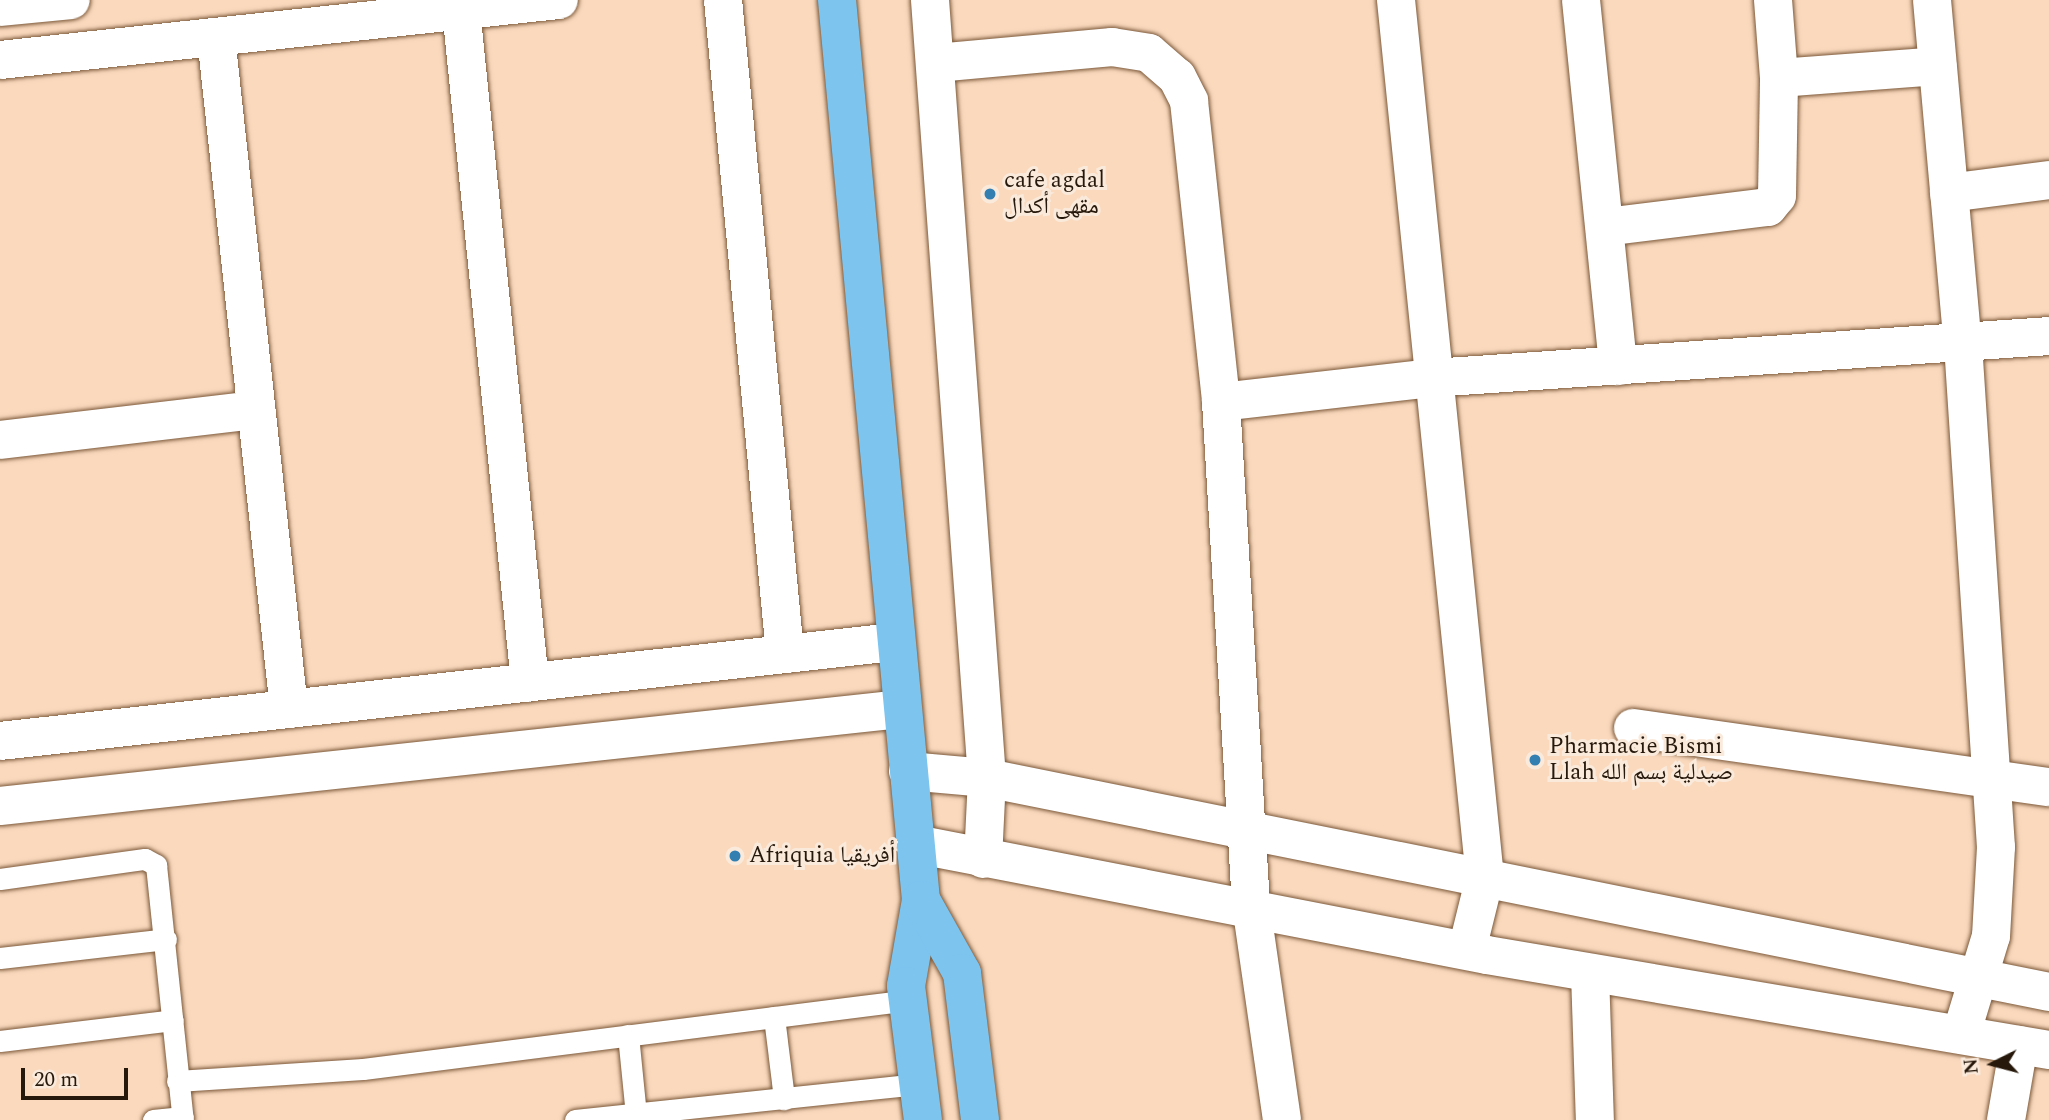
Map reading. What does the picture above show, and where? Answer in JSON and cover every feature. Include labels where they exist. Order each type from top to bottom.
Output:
[{"type":"main road","points":[[837,0],[900,709],[921,900],[908,1000],[921,1102]]},
{"type":"main road","points":[[921,900],[962,973],[980,1120]]},
{"type":"street","points":[[0,7],[71,0]]},
{"type":"street","points":[[0,60],[559,0]]},
{"type":"street","points":[[723,0],[785,654]]},
{"type":"street","points":[[930,0],[987,778],[983,859]]},
{"type":"street","points":[[1396,0],[1432,378],[1485,877],[1467,950]]},
{"type":"street","points":[[1581,0],[1618,366]]},
{"type":"street","points":[[1605,227],[1768,207],[1777,196],[1779,78],[1773,0]]},
{"type":"street","points":[[1931,0],[1963,344],[1996,892],[1981,979],[1961,1035]]},
{"type":"street","points":[[461,10],[530,682]]},
{"type":"street","points":[[216,37],[289,709]]},
{"type":"street","points":[[936,63],[1112,47],[1149,54],[1177,77],[1189,101],[1222,402],[1251,905],[1282,1120]]},
{"type":"street","points":[[1779,78],[1938,66]]},
{"type":"street","points":[[1949,193],[2049,180]]},
{"type":"street","points":[[1222,402],[1432,378],[1963,344],[2049,336]]},
{"type":"street","points":[[0,440],[256,410]]},
{"type":"street","points":[[0,741],[894,642]]},
{"type":"street","points":[[0,806],[900,709]]},
{"type":"street","points":[[1633,728],[2049,787]]},
{"type":"street","points":[[908,771],[987,778],[2049,992]]},
{"type":"street","points":[[915,844],[983,859],[1251,905],[1467,950],[2034,1047],[2006,1120]]},
{"type":"street","points":[[1590,972],[1595,1120]]},
{"type":"lane","points":[[0,879],[145,859],[156,865],[183,1118],[153,1120]]},
{"type":"lane","points":[[0,958],[166,939]]},
{"type":"lane","points":[[177,1081],[363,1069],[908,1000]]},
{"type":"lane","points":[[774,1017],[784,1099]]},
{"type":"lane","points":[[0,1041],[173,1020]]},
{"type":"lane","points":[[628,1035],[636,1115]]},
{"type":"lane","points":[[575,1120],[784,1099],[921,1102]]},
{"type":"place","name":"cafe agdal مقهى أكدال","points":[[990,194]]},
{"type":"place","name":"Pharmacie Bismi Llah صيدلية بسم الله","points":[[1535,760]]},
{"type":"place","name":"Afriquia أفريقيا","points":[[735,856]]}]
